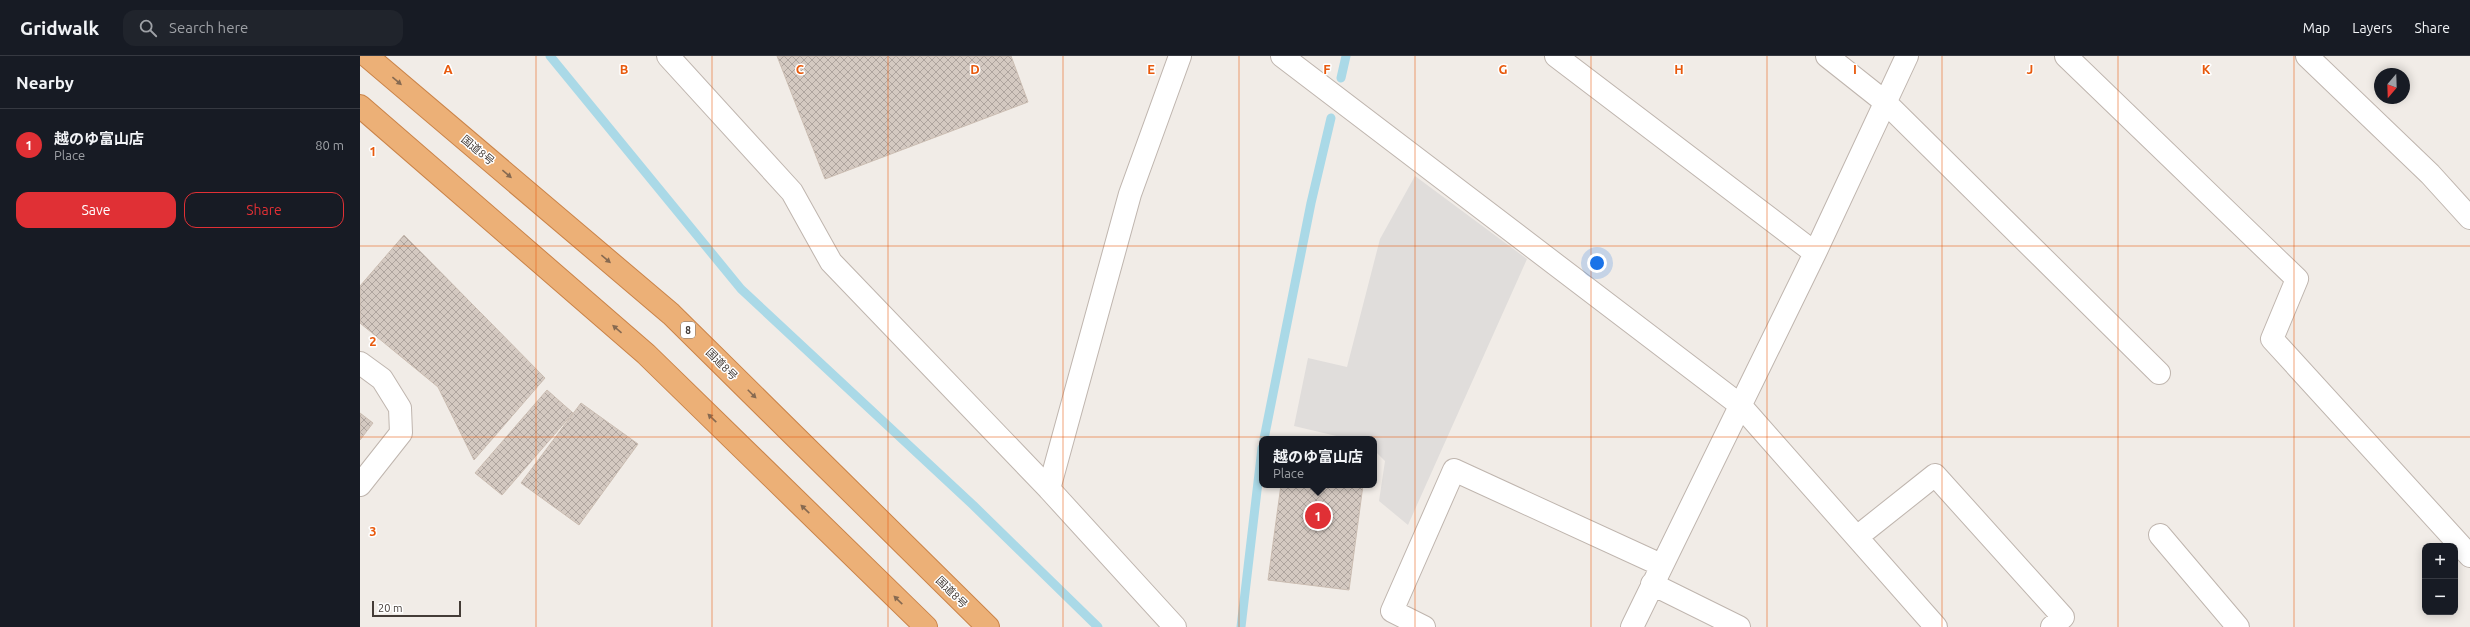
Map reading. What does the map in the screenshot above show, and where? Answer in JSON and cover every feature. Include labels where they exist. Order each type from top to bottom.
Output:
[{"type":"highway","name":"国道8号","points":[[367,56],[671,314],[988,627]]},
{"type":"highway","points":[[360,106],[646,354],[926,627]]},
{"type":"street","points":[[668,56],[792,192],[831,262],[1049,490],[1175,627]]},
{"type":"street","points":[[1282,56],[1740,404],[1936,627]]},
{"type":"street","points":[[1556,56],[1815,253]]},
{"type":"street","points":[[1827,56],[1885,102],[2159,373]]},
{"type":"street","points":[[1632,627],[1815,253],[1907,56]]},
{"type":"street","points":[[2066,56],[2297,279],[2272,339],[2470,556]]},
{"type":"street","points":[[2307,56],[2430,174],[2470,218]]},
{"type":"street","points":[[1049,490],[1130,194],[1175,60]]},
{"type":"street","points":[[360,364],[382,379],[400,408],[401,433],[360,486]]},
{"type":"street","points":[[1424,627],[1392,611],[1454,470],[1657,574],[1739,627]]},
{"type":"street","points":[[1857,537],[1935,475],[2062,617],[2052,627]]},
{"type":"street","points":[[2160,535],[2238,627]]},
{"type":"shaded area","points":[[1415,176],[1527,259],[1408,525],[1379,501],[1385,461],[1377,453],[1377,436],[1336,436],[1294,426],[1308,358],[1347,367],[1380,239]]},
{"type":"building","points":[[777,56],[1011,56],[1028,102],[825,179]]},
{"type":"building","points":[[404,235],[545,378],[474,460],[438,387],[360,323],[360,286]]},
{"type":"building","points":[[547,390],[573,413],[502,495],[475,473]]},
{"type":"building","points":[[581,403],[638,444],[579,525],[521,483]]},
{"type":"building","points":[[360,413],[373,423],[360,440]]},
{"type":"building","points":[[1281,488],[1363,488],[1349,590],[1268,580]]},
{"type":"waterway","points":[[550,56],[741,289],[973,505],[1098,627]]},
{"type":"waterway","points":[[1341,78],[1346,56]]},
{"type":"waterway","points":[[1265,436],[1311,203],[1331,118]]},
{"type":"waterway","points":[[1241,627],[1259,474]]},
{"type":"place","name":"越のゆ富山店","points":[[1318,516]]}]
